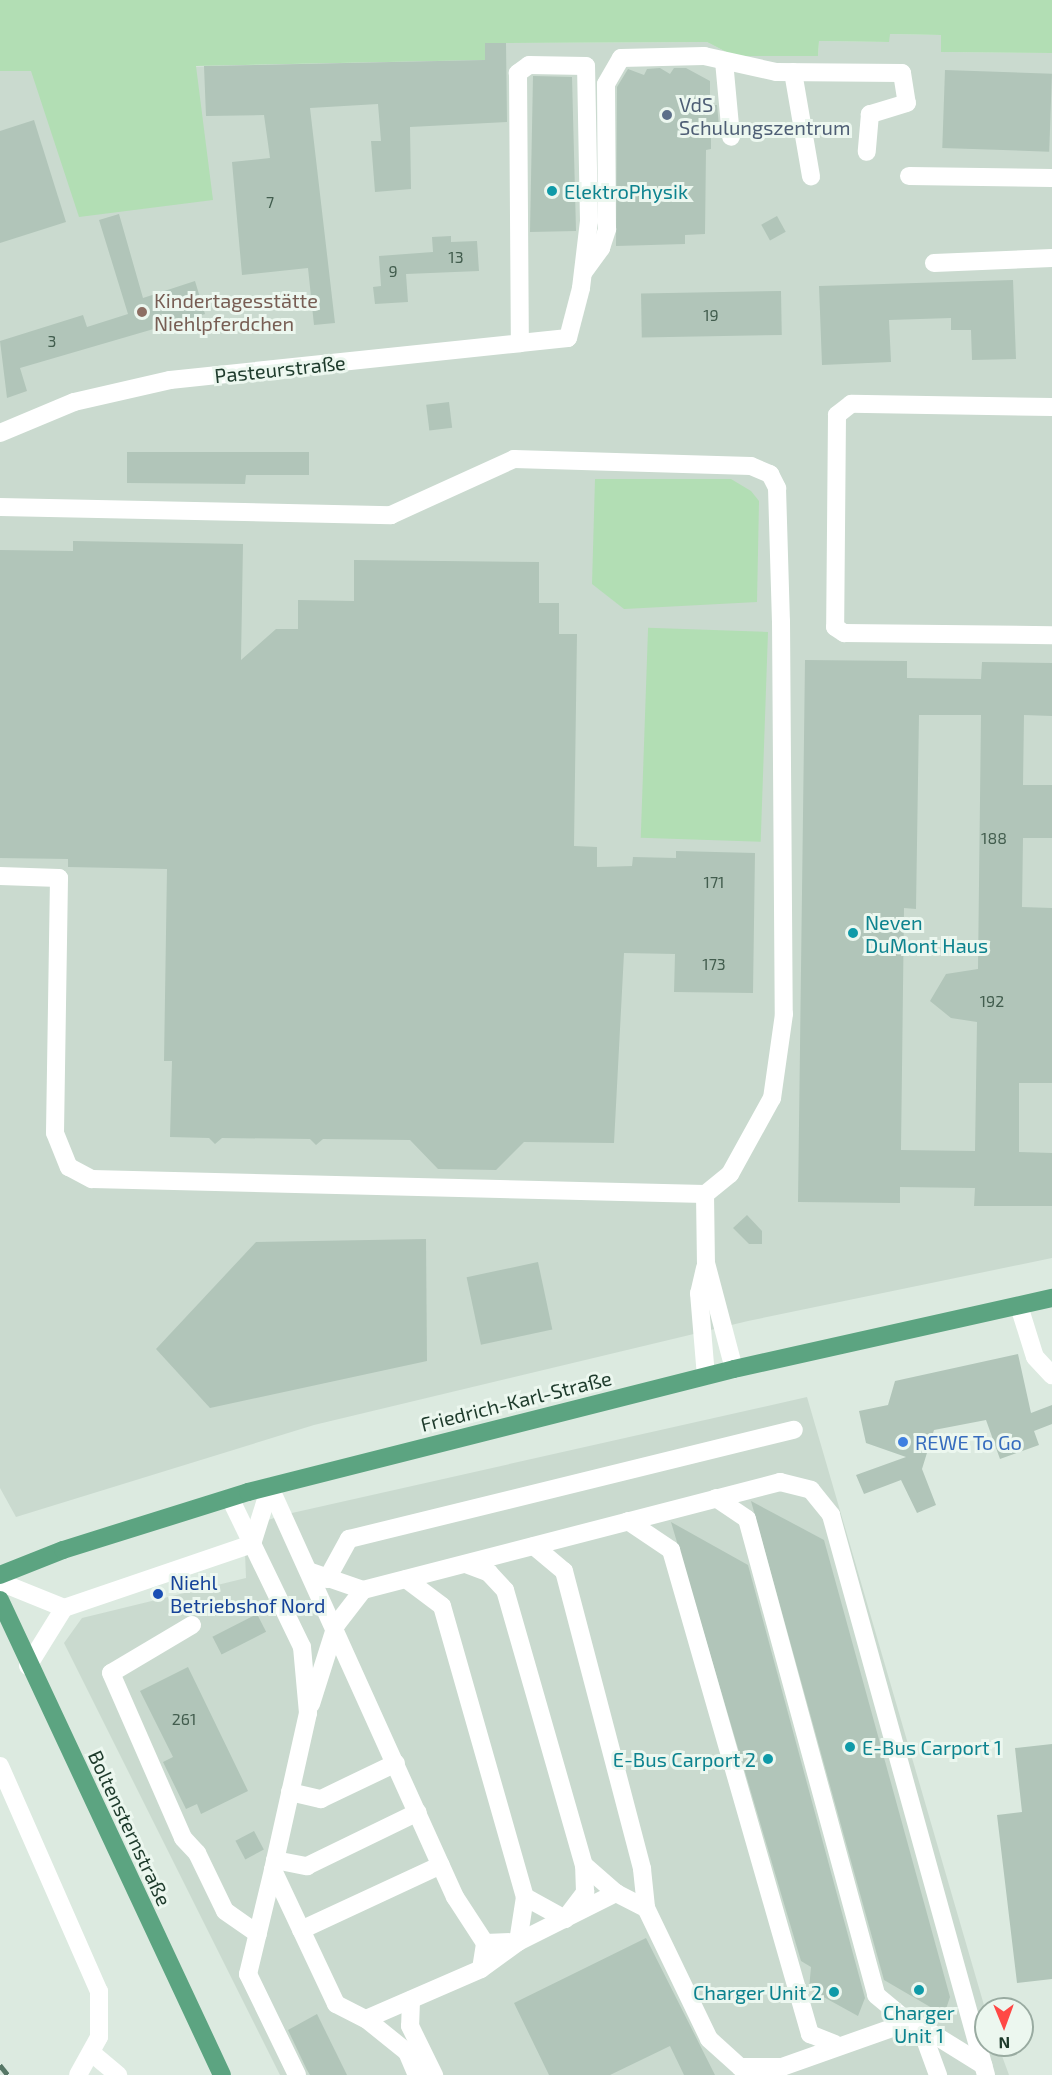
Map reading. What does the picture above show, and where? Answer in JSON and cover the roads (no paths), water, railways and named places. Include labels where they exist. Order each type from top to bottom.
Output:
[{"type":"main road","name":"Friedrich-Karl-Straße","points":[[0,1575],[63,1550],[270,1487],[734,1369],[1052,1299]]},
{"type":"main road","name":"Boltensternstraße","points":[[0,1600],[28,1666],[222,2075]]},
{"type":"street","points":[[583,273],[601,248],[607,229],[606,84],[612,65],[646,54],[724,61],[793,72],[902,73],[907,103],[870,114],[867,152]]},
{"type":"street","points":[[724,61],[731,137]]},
{"type":"street","points":[[520,343],[518,74],[529,66],[586,66],[589,221],[583,273]]},
{"type":"street","points":[[793,72],[811,176]]},
{"type":"street","points":[[909,176],[1052,178]]},
{"type":"street","points":[[934,263],[1052,258]]},
{"type":"street","name":"Pasteurstraße","points":[[0,433],[74,402],[170,380],[568,338],[583,273]]},
{"type":"street","points":[[1052,407],[851,404],[837,415],[835,627],[844,633],[1052,635]]},
{"type":"street","points":[[0,507],[391,515],[514,459],[751,466],[770,474],[777,488],[781,621],[784,1014],[772,1098],[730,1174],[705,1194],[92,1179],[69,1167],[55,1132],[58,878],[0,876]]},
{"type":"street","points":[[705,1194],[706,1263],[699,1293],[706,1376]]},
{"type":"street","points":[[706,1263],[734,1369]]},
{"type":"street","points":[[1019,1306],[1035,1357],[1052,1374]]},
{"type":"street","points":[[319,1576],[349,1539],[794,1430]]},
{"type":"street","points":[[319,1576],[363,1590],[780,1482],[811,1490],[831,1515],[985,2070]]},
{"type":"street","points":[[252,1544],[270,1487]]},
{"type":"street","points":[[270,1487],[319,1576],[336,1625],[441,1865],[485,1942],[482,1969]]},
{"type":"street","points":[[230,1498],[302,1647],[308,1713]]},
{"type":"street","points":[[716,1498],[747,1519],[876,1995],[985,2070]]},
{"type":"street","points":[[628,1521],[671,1550],[810,2034],[835,2044]]},
{"type":"street","points":[[28,1666],[64,1608],[252,1544]]},
{"type":"street","points":[[534,1546],[564,1571],[642,1869],[646,1908],[710,2039],[740,2071],[782,2067],[835,2044],[912,2021]]},
{"type":"street","points":[[466,1563],[489,1573],[505,1590],[584,1865],[585,1892],[565,1919]]},
{"type":"street","points":[[406,1579],[442,1606],[525,1898],[518,1942]]},
{"type":"street","points":[[0,1582],[64,1608]]},
{"type":"street","points":[[297,2075],[248,1974],[308,1713],[336,1625],[363,1590]]},
{"type":"street","points":[[192,1625],[111,1673],[183,1838],[197,1853],[225,1911],[258,1934]]},
{"type":"street","points":[[290,1792],[321,1799],[396,1763]]},
{"type":"street","points":[[0,1766],[99,1990],[102,2017],[93,2054],[78,2075]]},
{"type":"street","points":[[274,1865],[308,1866],[418,1812]]},
{"type":"street","points":[[274,1865],[301,1930],[336,2004],[366,2019],[406,2052],[417,2075]]},
{"type":"street","points":[[301,1930],[441,1865]]},
{"type":"street","points":[[584,1865],[616,1893],[646,1908]]},
{"type":"street","points":[[366,2019],[482,1969],[518,1942],[616,1893]]},
{"type":"street","points":[[525,1898],[565,1919]]},
{"type":"street","points":[[485,1942],[518,1942]]},
{"type":"street","points":[[411,2000],[410,2026],[434,2075]]},
{"type":"street","points":[[912,2021],[938,2075]]},
{"type":"street","points":[[93,2054],[118,2075]]},
{"type":"railway","points":[[0,2065],[8,2075]]},
{"type":"place","name":"VdS Schulungszentrum","points":[[667,115]]},
{"type":"place","name":"ElektroPhysik","points":[[552,191]]},
{"type":"place","name":"Kindertagesstätte Niehlpferdchen","points":[[142,312]]},
{"type":"place","name":"Neven DuMont Haus","points":[[853,933]]},
{"type":"place","name":"REWE To Go","points":[[903,1442]]},
{"type":"place","name":"Niehl Betriebshof Nord","points":[[158,1594]]},
{"type":"place","name":"E-Bus Carport 1","points":[[850,1747]]},
{"type":"place","name":"E-Bus Carport 2","points":[[768,1759]]},
{"type":"place","name":"Charger Unit 1","points":[[919,1990]]},
{"type":"place","name":"Charger Unit 2","points":[[834,1992]]}]
